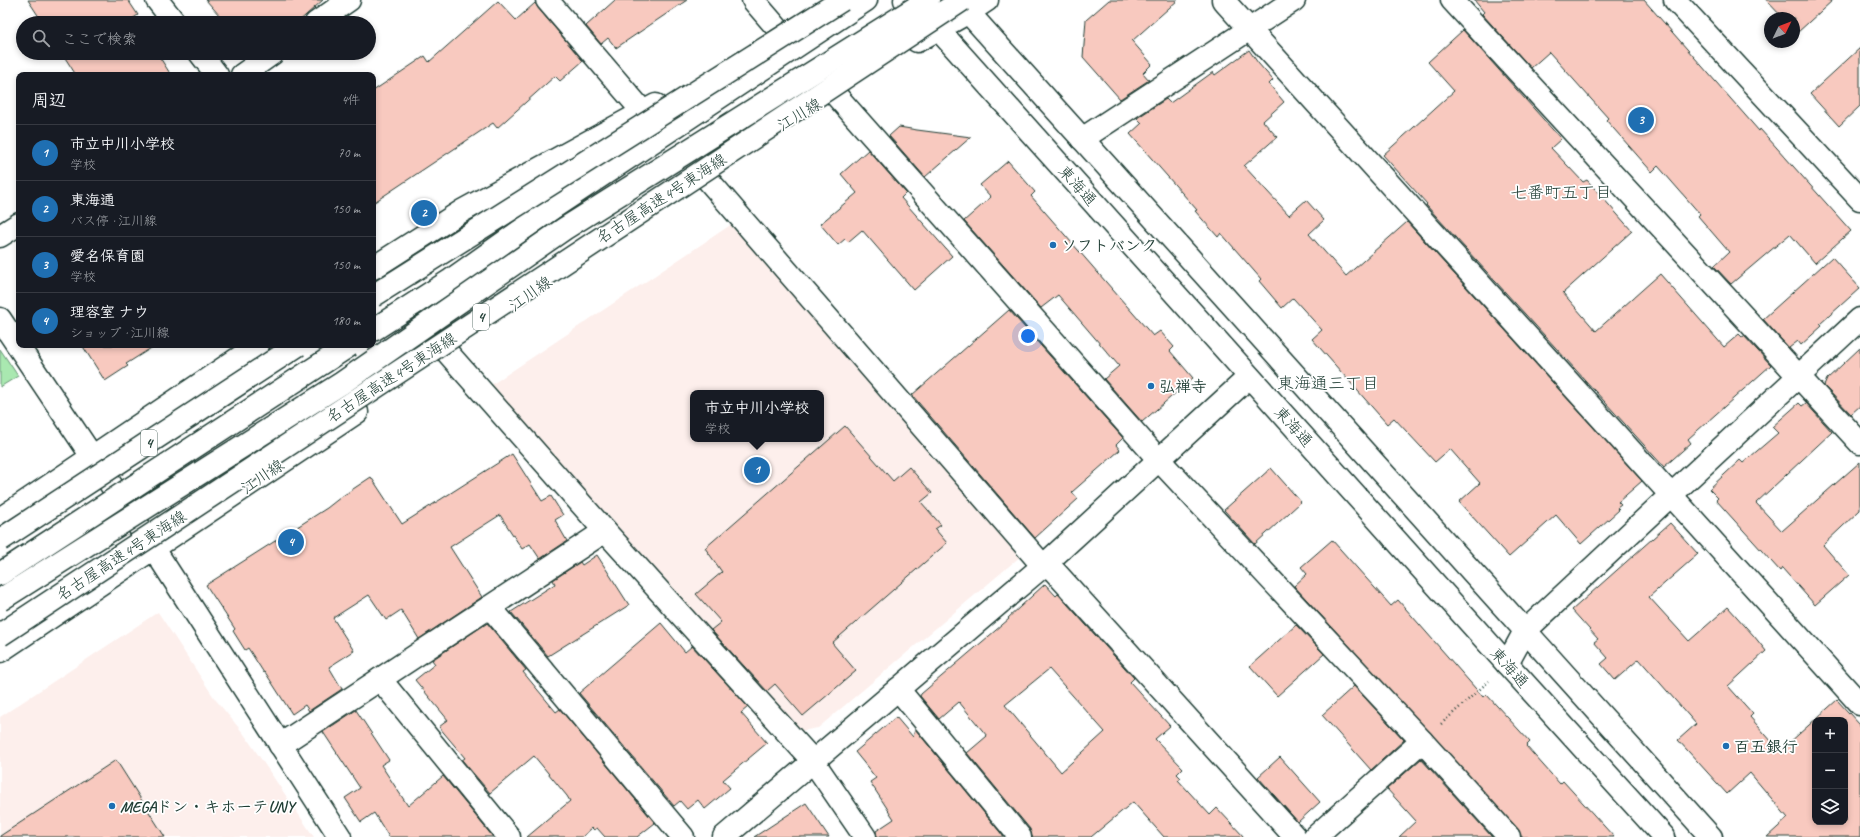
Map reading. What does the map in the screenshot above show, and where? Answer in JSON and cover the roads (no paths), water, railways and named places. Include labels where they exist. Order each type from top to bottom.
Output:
[{"type":"main road","points":[[157,0],[170,16]]},
{"type":"main road","points":[[326,16],[349,0]]},
{"type":"main road","points":[[547,0],[644,113]]},
{"type":"main road","points":[[753,0],[778,29]]},
{"type":"main road","points":[[376,266],[462,211],[644,113],[827,0]]},
{"type":"main road","points":[[376,294],[842,0]]},
{"type":"main road","points":[[376,328],[451,280],[554,207],[866,0]]},
{"type":"main road","name":"東海通","points":[[905,0],[938,29],[1249,377],[1664,837]]},
{"type":"main road","points":[[0,600],[342,383],[564,229],[928,0]]},
{"type":"main road","name":"江川線","points":[[0,651],[447,352],[702,173],[938,29],[963,4],[987,0]]},
{"type":"main road","points":[[1223,0],[1860,704]]},
{"type":"main road","points":[[1082,139],[1294,0]]},
{"type":"main road","points":[[1452,0],[1860,443]]},
{"type":"main road","points":[[1675,0],[1860,199]]},
{"type":"main road","points":[[963,4],[1082,139],[1711,837]]},
{"type":"main road","name":"名古屋高速4号東海線","points":[[0,635],[963,4]]},
{"type":"main road","points":[[205,60],[215,72]]},
{"type":"main road","points":[[246,72],[263,60]]},
{"type":"main road","points":[[834,93],[1159,460],[1422,741],[1509,837]]},
{"type":"main road","points":[[702,173],[1045,565],[1295,837]]},
{"type":"main road","points":[[0,236],[16,226]]},
{"type":"main road","points":[[0,319],[16,343]]},
{"type":"main road","points":[[1507,664],[1525,631],[1860,319]]},
{"type":"main road","points":[[19,348],[154,549],[340,837]]},
{"type":"main road","points":[[0,519],[254,348]]},
{"type":"main road","name":"4","points":[[0,540],[293,348]]},
{"type":"main road","points":[[0,574],[345,348]]},
{"type":"main road","points":[[447,352],[605,531],[813,761],[865,837]]},
{"type":"main road","points":[[724,837],[1045,565],[1249,377]]},
{"type":"main road","points":[[280,745],[605,531]]},
{"type":"main road","points":[[490,607],[682,837]]},
{"type":"main road","points":[[380,679],[509,837]]},
{"type":"main road","points":[[898,689],[1020,837]]},
{"type":"main road","points":[[1315,837],[1422,741]]},
{"type":"place","name":"愛名保育園","points":[[1641,120]]},
{"type":"place","name":"東海通","points":[[424,213]]},
{"type":"place","name":"ソフトバンク","points":[[1053,245]]},
{"type":"place","name":"弘禅寺","points":[[1151,386]]},
{"type":"place","name":"市立中川小学校","points":[[757,470]]},
{"type":"place","name":"理容室 ナウ","points":[[291,542]]},
{"type":"place","name":"百五銀行","points":[[1726,746]]},
{"type":"place","name":"MEGAドン・キホーテUNY","points":[[112,806]]},
{"type":"district","name":"七番町五丁目","points":[[1561,192]]},
{"type":"district","name":"東海通三丁目","points":[[1328,383]]}]
